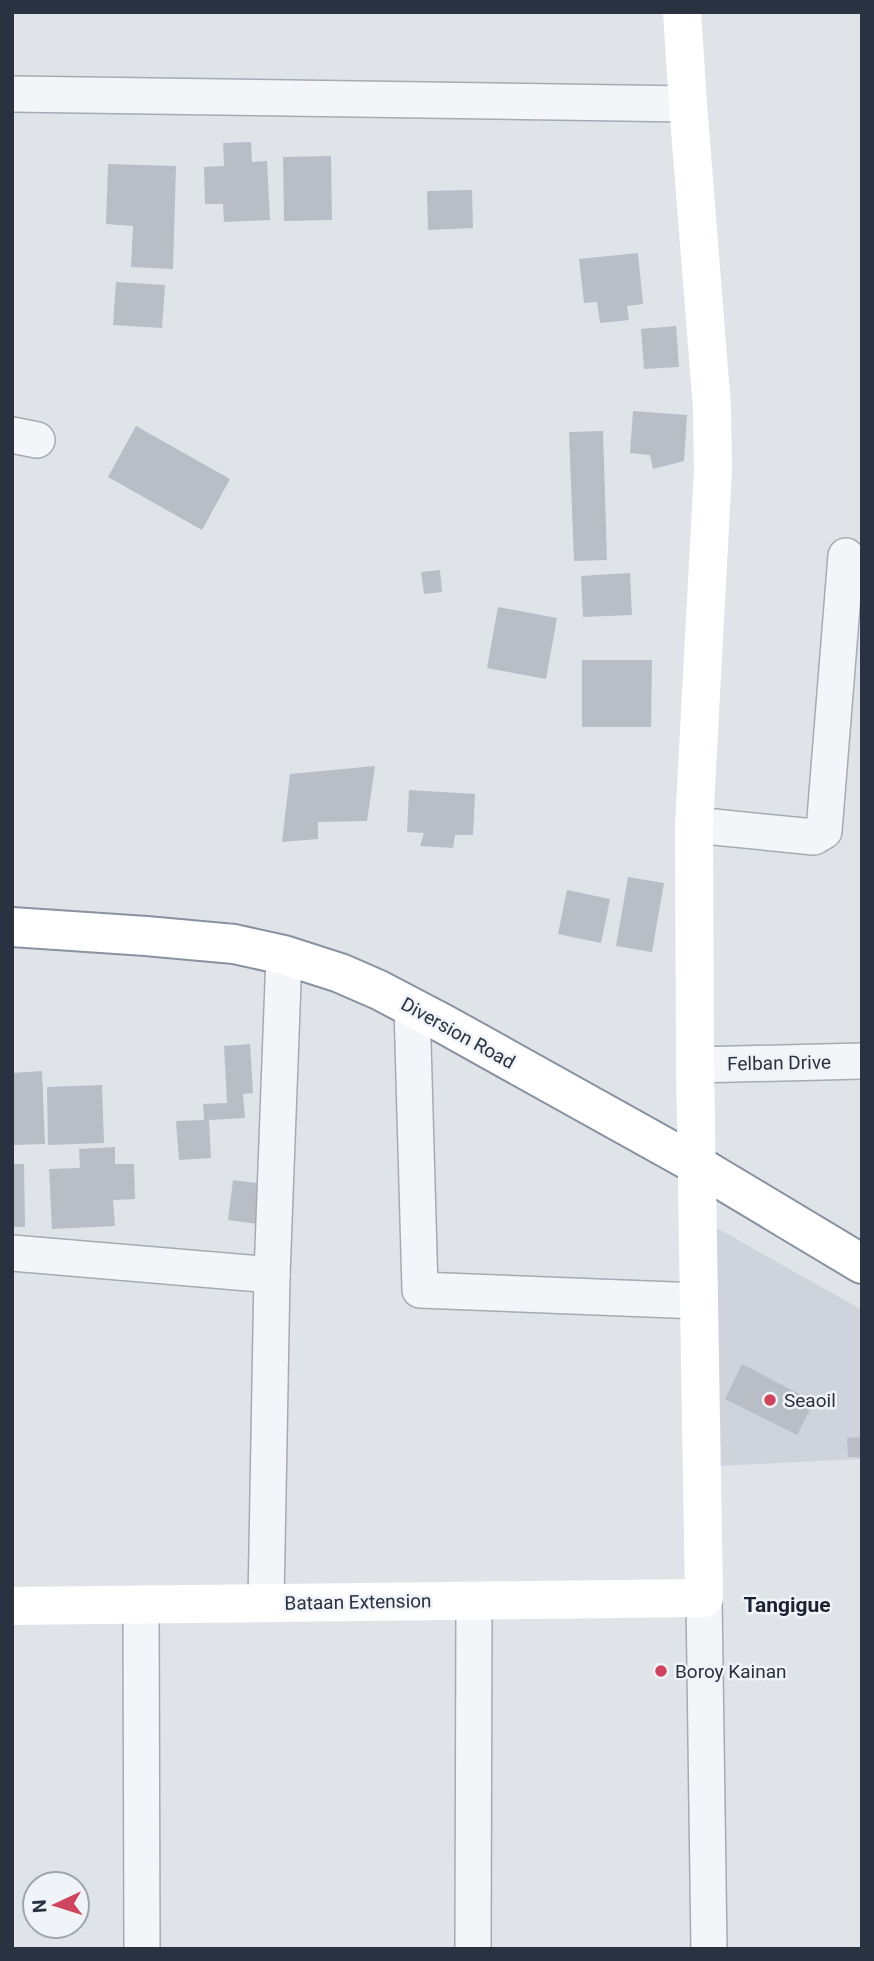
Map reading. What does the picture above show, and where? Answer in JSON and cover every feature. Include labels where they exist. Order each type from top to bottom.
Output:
[{"type":"main road","points":[[682,12],[712,408],[713,470],[694,825],[695,1065],[704,1598]]},
{"type":"main road","name":"Diversion Road","points":[[12,927],[234,944],[284,954],[340,973],[412,1007],[697,1166],[862,1264]]},
{"type":"main road","name":"Bataan Extension","points":[[12,1606],[704,1598]]},
{"type":"street","points":[[12,94],[688,104]]},
{"type":"street","points":[[694,825],[814,837],[824,831],[846,556]]},
{"type":"street","points":[[266,1602],[272,1275],[284,954]]},
{"type":"street","points":[[412,1007],[420,1290],[699,1301]]},
{"type":"street","name":"Felban Drive","points":[[695,1065],[862,1061]]},
{"type":"street","points":[[12,1254],[272,1275]]},
{"type":"street","points":[[704,1598],[709,1949]]},
{"type":"street","points":[[473,1949],[474,1601]]},
{"type":"street","points":[[141,1605],[142,1949]]},
{"type":"shaded area","points":[[715,1227],[862,1310],[862,1459],[717,1466]]},
{"type":"building","points":[[251,142],[252,162],[267,161],[270,220],[224,222],[223,204],[205,204],[204,167],[224,166],[223,143]]},
{"type":"building","points":[[331,156],[332,220],[284,221],[283,157]]},
{"type":"building","points":[[108,164],[176,166],[173,269],[131,267],[133,226],[106,224]]},
{"type":"building","points":[[472,190],[473,228],[428,230],[427,191]]},
{"type":"building","points":[[638,253],[643,304],[627,306],[629,320],[600,323],[597,302],[584,303],[579,259]]},
{"type":"building","points":[[116,282],[165,285],[162,328],[113,325]]},
{"type":"building","points":[[676,326],[679,367],[644,369],[641,329]]},
{"type":"building","points":[[633,411],[687,415],[684,461],[653,469],[650,455],[630,453]]},
{"type":"building","points":[[136,426],[230,479],[202,530],[108,477]]},
{"type":"building","points":[[603,431],[607,560],[574,561],[569,432]]},
{"type":"building","points":[[440,570],[442,592],[424,594],[421,572]]},
{"type":"building","points":[[630,573],[632,615],[583,617],[581,576]]},
{"type":"building","points":[[498,607],[557,618],[546,679],[487,668]]},
{"type":"building","points":[[582,660],[652,660],[651,727],[582,727]]},
{"type":"building","points":[[375,766],[367,821],[318,822],[318,839],[282,842],[290,774]]},
{"type":"building","points":[[409,790],[475,794],[473,835],[455,835],[453,848],[420,846],[424,833],[407,832]]},
{"type":"building","points":[[628,877],[664,883],[652,952],[616,946]]},
{"type":"building","points":[[567,890],[610,899],[601,943],[558,934]]},
{"type":"building","points":[[250,1044],[253,1093],[243,1094],[245,1118],[209,1120],[211,1158],[179,1160],[176,1121],[204,1120],[203,1104],[227,1103],[224,1046]]},
{"type":"building","points":[[42,1071],[45,1144],[12,1145],[12,1073]]},
{"type":"building","points":[[102,1085],[104,1143],[48,1145],[47,1087]]},
{"type":"building","points":[[115,1147],[115,1164],[134,1164],[135,1199],[113,1200],[115,1226],[52,1229],[49,1169],[80,1168],[79,1149]]},
{"type":"building","points":[[12,1164],[24,1164],[25,1227],[12,1227]]},
{"type":"building","points":[[233,1180],[263,1184],[258,1224],[228,1220]]},
{"type":"building","name":"Seaoil","points":[[742,1364],[814,1402],[797,1435],[725,1399]]},
{"type":"building","points":[[862,1437],[862,1457],[848,1457],[847,1438]]},
{"type":"place","name":"Seaoil","points":[[770,1400]]},
{"type":"place","name":"Boroy Kainan","points":[[661,1671]]},
{"type":"district","name":"Tangigue","points":[[787,1605]]}]
